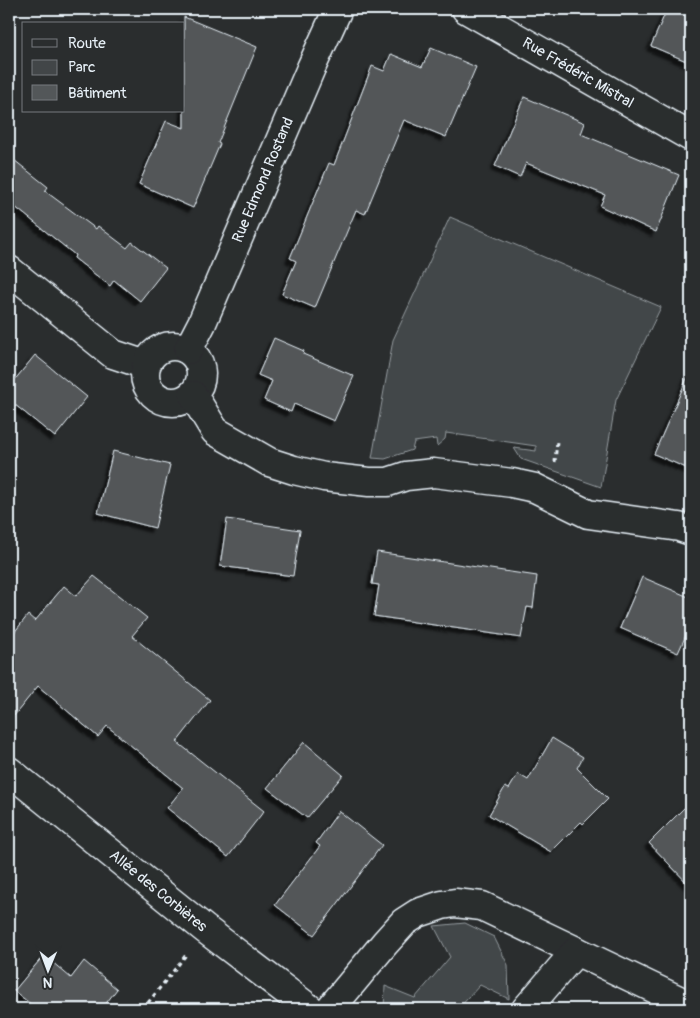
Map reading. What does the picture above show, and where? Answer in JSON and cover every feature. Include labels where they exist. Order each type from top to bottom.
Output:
[{"type":"street","name":"Rue Edmond Rostand","points":[[188,350],[202,323],[310,68],[338,9]]},
{"type":"street","name":"Rue Frédéric Mistral","points":[[466,9],[691,137]]},
{"type":"street","points":[[9,270],[113,354],[146,365]]},
{"type":"street","points":[[179,346],[188,350],[196,357],[200,365],[202,378],[199,388],[193,395],[181,402],[172,404],[162,401],[151,393],[146,384],[146,365],[154,354],[162,348],[179,346]]},
{"type":"street","points":[[193,395],[216,430],[269,462],[294,470],[324,477],[368,482],[388,482],[406,476],[434,473],[512,483],[536,488],[588,514],[679,527],[691,531]]},
{"type":"street","name":"Allée des Corbières","points":[[9,771],[206,929],[310,1009]]},
{"type":"street","points":[[330,1009],[404,922],[418,913],[436,906],[455,903],[482,906],[691,1006]]},
{"type":"street","points":[[526,1009],[576,951]]},
{"type":"path","points":[[554,470],[557,441]]},
{"type":"path","points":[[143,1009],[206,929]]},
{"type":"green space","points":[[450,217],[661,307],[616,400],[601,487],[521,459],[514,448],[536,451],[536,446],[446,433],[445,439],[437,446],[436,439],[414,442],[412,450],[385,459],[372,458],[393,340]]},
{"type":"green space","points":[[465,923],[494,937],[508,965],[509,999],[480,985],[458,1009],[384,1009],[385,986],[415,998],[450,957],[434,926]]},
{"type":"building","points":[[667,9],[691,9],[691,63],[651,46]]},
{"type":"building","points":[[184,17],[257,47],[193,208],[139,184],[166,121],[184,128]]},
{"type":"building","points":[[431,48],[476,67],[446,137],[404,120],[365,214],[356,210],[315,308],[282,294],[296,261],[290,258],[329,163],[334,165],[372,66],[384,71],[391,54],[422,67]]},
{"type":"building","points":[[524,97],[585,123],[581,134],[679,175],[656,232],[600,206],[605,195],[526,163],[520,177],[495,166]]},
{"type":"building","points":[[9,156],[48,187],[45,191],[96,229],[98,226],[127,248],[132,242],[166,268],[140,301],[114,280],[110,286],[9,202]]},
{"type":"building","points":[[274,338],[304,351],[303,354],[354,376],[334,421],[294,404],[291,412],[264,400],[272,381],[258,375]]},
{"type":"building","points":[[35,355],[87,397],[55,437],[9,400],[9,387]]},
{"type":"building","points":[[691,369],[691,470],[654,454]]},
{"type":"building","points":[[113,451],[170,465],[155,528],[98,513]]},
{"type":"building","points":[[227,519],[300,530],[293,576],[220,566]]},
{"type":"building","points":[[377,552],[537,576],[533,608],[527,607],[521,638],[374,616],[379,585],[372,584]]},
{"type":"building","points":[[94,576],[147,618],[132,636],[210,700],[177,742],[264,811],[228,857],[167,808],[183,788],[107,726],[98,737],[38,686],[9,722],[9,639],[28,615],[35,621],[64,586],[76,596]]},
{"type":"building","points":[[642,577],[691,598],[691,624],[678,653],[620,628]]},
{"type":"building","points":[[552,738],[583,757],[577,768],[608,799],[583,824],[581,822],[551,852],[489,815],[505,787],[509,789],[518,774],[528,780]]},
{"type":"building","points":[[304,742],[343,775],[307,818],[267,788]]},
{"type":"building","points":[[691,801],[691,887],[649,843]]},
{"type":"building","points":[[339,811],[382,845],[314,935],[275,905],[320,846],[316,843]]},
{"type":"building","points":[[44,955],[71,978],[84,961],[117,989],[104,1006],[108,1009],[37,1009],[14,991]]}]
